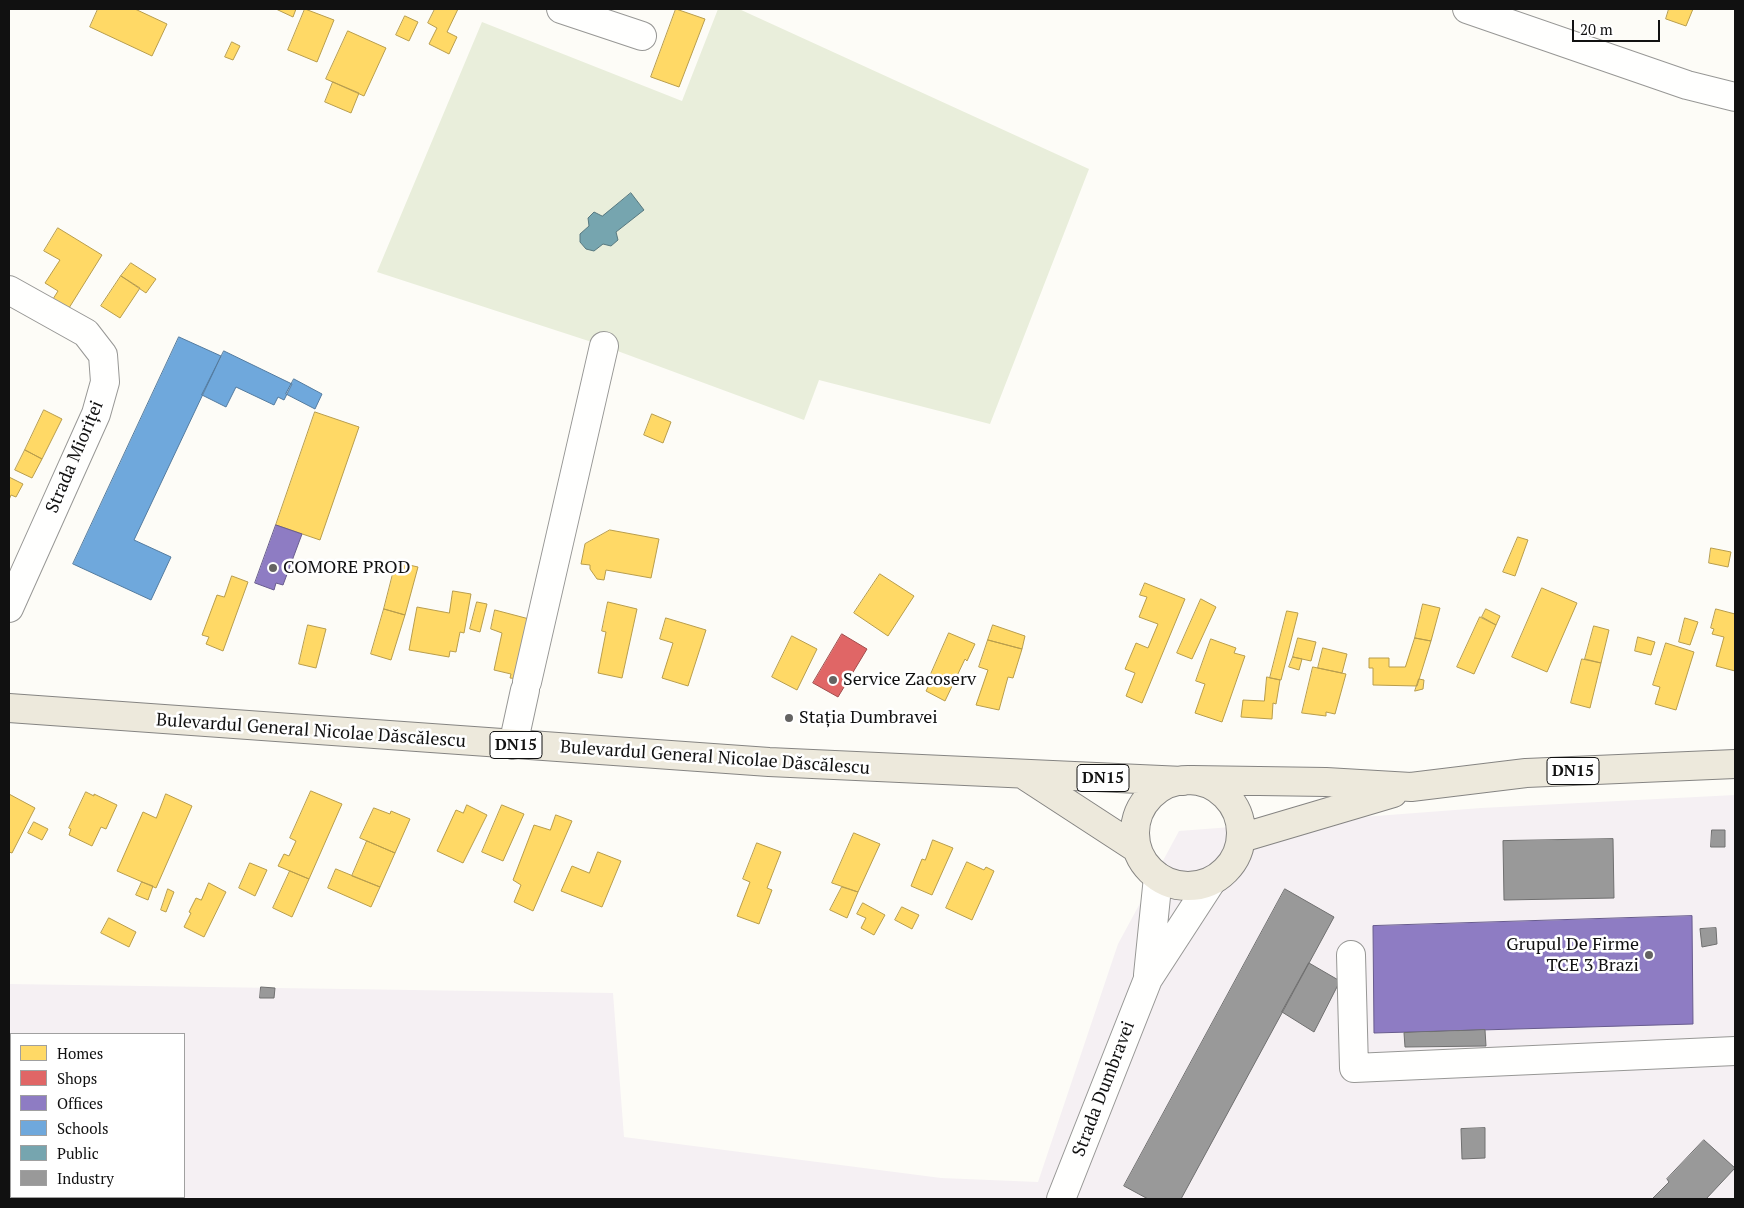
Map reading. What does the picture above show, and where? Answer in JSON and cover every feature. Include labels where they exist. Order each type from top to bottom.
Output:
[{"type":"main road","name":"Bulevardul General Nicolae Dăscălescu","points":[[9,708],[769,762],[1188,781],[1326,782],[1411,787],[1526,773],[1735,764]]},
{"type":"main road","points":[[1023,774],[1136,848]]},
{"type":"main road","points":[[1188,781],[1219,790],[1232,802],[1240,820],[1242,838],[1237,856],[1226,871],[1211,882],[1193,887],[1174,885],[1158,877],[1144,864],[1136,848],[1135,829],[1139,811],[1150,796],[1165,785],[1188,781]]},
{"type":"main road","points":[[1242,838],[1411,787]]},
{"type":"street","points":[[562,9],[642,36]]},
{"type":"street","points":[[1466,9],[1687,85],[1735,97]]},
{"type":"street","name":"Strada Mioriței","points":[[9,290],[86,333],[103,355],[105,382],[96,414],[9,608]]},
{"type":"street","points":[[513,745],[604,346]]},
{"type":"street","points":[[1148,979],[1158,877]]},
{"type":"street","points":[[1148,979],[1211,882]]},
{"type":"street","points":[[1351,955],[1354,1068],[1735,1050]]},
{"type":"street","name":"Strada Dumbravei","points":[[1061,1199],[1148,979]]},
{"type":"street","points":[[99,1198],[139,1199]]},
{"type":"shaded area","points":[[1735,795],[1735,1199],[9,1199],[9,984],[613,993],[624,1137],[941,1178],[1038,1182],[1118,944],[1179,831],[1481,808]]},
{"type":"green space","points":[[718,9],[739,9],[1089,169],[990,424],[819,380],[804,420],[604,346],[377,272],[482,22],[682,101]]},
{"type":"building: Homes","points":[[98,9],[135,9],[167,24],[152,56],[90,27]]},
{"type":"building: Homes","points":[[279,9],[296,9],[293,17]]},
{"type":"building: Homes","points":[[305,9],[334,20],[317,62],[288,50]]},
{"type":"building: Homes","points":[[435,9],[458,9],[447,32],[457,37],[449,54],[429,44],[437,28],[428,23]]},
{"type":"building: Homes","points":[[676,9],[705,19],[679,87],[651,77]]},
{"type":"building: Homes","points":[[1669,9],[1693,9],[1686,26],[1666,19]]},
{"type":"building: Homes","points":[[405,16],[418,22],[409,41],[396,35]]},
{"type":"building: Homes","points":[[348,31],[386,48],[364,96],[326,79]]},
{"type":"building: Homes","points":[[232,42],[240,46],[233,60],[225,57]]},
{"type":"building: Homes","points":[[333,82],[359,93],[351,113],[325,102]]},
{"type":"building: Homes","points":[[58,228],[102,255],[69,308],[53,299],[58,291],[45,283],[60,260],[44,251]]},
{"type":"building: Homes","points":[[131,263],[156,279],[146,293],[121,276]]},
{"type":"building: Homes","points":[[121,276],[140,288],[120,318],[101,306]]},
{"type":"building: Homes","points":[[44,410],[62,419],[42,459],[25,450]]},
{"type":"building: Homes","points":[[315,412],[359,427],[320,540],[276,525]]},
{"type":"building: Homes","points":[[652,414],[671,422],[663,443],[644,435]]},
{"type":"building: Homes","points":[[25,450],[42,459],[32,478],[15,470]]},
{"type":"building: Homes","points":[[9,477],[23,484],[16,497],[11,495],[9,500]]},
{"type":"building: Homes","points":[[610,530],[659,539],[651,578],[606,570],[604,580],[597,579],[590,569],[590,565],[581,564],[585,544]]},
{"type":"building: Homes","points":[[1518,537],[1528,540],[1515,576],[1503,572]]},
{"type":"building: Homes","points":[[1711,548],[1731,552],[1728,567],[1709,563]]},
{"type":"building: Homes","points":[[396,562],[418,567],[405,615],[384,609]]},
{"type":"building: Homes","points":[[880,574],[914,596],[888,636],[854,613]]},
{"type":"building: Homes","points":[[232,576],[248,582],[223,651],[206,644],[209,637],[202,635],[217,595],[224,597]]},
{"type":"building: Homes","points":[[1145,583],[1185,599],[1142,703],[1126,696],[1135,673],[1125,669],[1136,643],[1148,648],[1158,624],[1139,617],[1147,597],[1140,595]]},
{"type":"building: Homes","points":[[1542,588],[1577,603],[1547,672],[1512,657]]},
{"type":"building: Homes","points":[[453,591],[471,594],[464,633],[460,632],[456,652],[450,651],[449,657],[409,650],[417,607],[449,613]]},
{"type":"building: Homes","points":[[1201,599],[1216,607],[1192,659],[1177,653]]},
{"type":"building: Homes","points":[[477,602],[487,604],[480,632],[470,629]]},
{"type":"building: Homes","points":[[608,602],[637,609],[622,678],[598,673],[606,632],[602,631]]},
{"type":"building: Homes","points":[[1423,604],[1440,608],[1431,641],[1415,638]]},
{"type":"building: Homes","points":[[384,609],[405,615],[391,660],[371,654]]},
{"type":"building: Homes","points":[[1486,609],[1500,616],[1496,625],[1482,617]]},
{"type":"building: Homes","points":[[1716,609],[1735,614],[1735,671],[1716,666],[1724,637],[1712,634],[1714,629],[1711,628]]},
{"type":"building: Homes","points":[[495,610],[533,620],[519,679],[510,678],[511,674],[494,670],[502,633],[491,629]]},
{"type":"building: Homes","points":[[1287,611],[1298,613],[1281,680],[1270,678]]},
{"type":"building: Homes","points":[[1480,617],[1496,625],[1474,674],[1457,667]]},
{"type":"building: Homes","points":[[666,618],[706,630],[688,686],[662,678],[673,643],[660,639]]},
{"type":"building: Homes","points":[[1685,618],[1698,622],[1690,645],[1679,642]]},
{"type":"building: Homes","points":[[308,625],[326,629],[316,668],[299,664]]},
{"type":"building: Homes","points":[[993,625],[1025,636],[1022,649],[988,640]]},
{"type":"building: Homes","points":[[1594,626],[1609,630],[1601,663],[1585,659]]},
{"type":"building: Homes","points":[[949,633],[975,644],[967,661],[965,659],[945,701],[926,691],[934,675],[931,674]]},
{"type":"building: Homes","points":[[792,636],[817,649],[797,690],[772,677]]},
{"type":"building: Homes","points":[[1638,637],[1655,642],[1651,655],[1635,651]]},
{"type":"building: Homes","points":[[1298,638],[1316,642],[1311,661],[1293,657]]},
{"type":"building: Homes","points":[[1415,638],[1431,641],[1417,686],[1373,685],[1373,668],[1369,668],[1369,658],[1389,658],[1389,667],[1405,667]]},
{"type":"building: Homes","points":[[1211,639],[1236,648],[1234,653],[1245,656],[1222,722],[1195,713],[1205,684],[1196,681]]},
{"type":"building: Homes","points":[[988,640],[1022,649],[1013,678],[1008,677],[999,710],[976,705],[988,670],[979,667]]},
{"type":"building: Homes","points":[[1666,643],[1694,652],[1676,710],[1655,704],[1660,687],[1653,685]]},
{"type":"building: Homes","points":[[1323,648],[1347,654],[1342,673],[1318,668]]},
{"type":"building: Homes","points":[[1293,657],[1302,659],[1299,670],[1289,667]]},
{"type":"building: Homes","points":[[1582,659],[1601,663],[1590,708],[1571,703]]},
{"type":"building: Homes","points":[[1313,667],[1346,674],[1335,714],[1326,712],[1326,716],[1302,713]]},
{"type":"building: Homes","points":[[1267,677],[1280,680],[1276,704],[1273,703],[1272,719],[1241,717],[1243,700],[1264,701]]},
{"type":"building: Homes","points":[[1419,679],[1424,680],[1423,689],[1415,691]]},
{"type":"building: Homes","points":[[311,791],[342,804],[309,879],[278,866],[284,854],[289,856],[296,841],[290,838]]},
{"type":"building: Homes","points":[[86,792],[117,805],[106,829],[101,827],[92,846],[69,835],[71,829],[69,828]]},
{"type":"building: Homes","points":[[9,794],[35,808],[12,853],[9,852]]},
{"type":"building: Homes","points":[[166,794],[192,806],[156,888],[117,871],[143,812],[156,818]]},
{"type":"building: Homes","points":[[467,805],[487,815],[463,863],[437,851],[456,810],[463,813]]},
{"type":"building: Homes","points":[[502,805],[524,814],[503,861],[482,852]]},
{"type":"building: Homes","points":[[374,808],[390,814],[391,811],[410,819],[395,853],[360,838]]},
{"type":"building: Homes","points":[[556,815],[572,821],[533,911],[514,902],[521,885],[513,880],[534,825],[550,830]]},
{"type":"building: Homes","points":[[34,822],[48,829],[42,840],[28,833]]},
{"type":"building: Homes","points":[[854,833],[880,844],[858,892],[832,883]]},
{"type":"building: Homes","points":[[933,840],[953,848],[932,895],[911,886],[922,859],[925,860]]},
{"type":"building: Homes","points":[[367,841],[395,853],[380,887],[352,876]]},
{"type":"building: Homes","points":[[757,843],[781,852],[767,888],[772,890],[759,924],[737,916],[750,882],[743,879]]},
{"type":"building: Homes","points":[[598,852],[621,861],[602,907],[561,891],[572,866],[589,873]]},
{"type":"building: Homes","points":[[967,862],[984,870],[986,867],[994,871],[972,920],[946,908]]},
{"type":"building: Homes","points":[[250,863],[267,870],[255,896],[239,888]]},
{"type":"building: Homes","points":[[336,869],[380,887],[371,907],[328,888]]},
{"type":"building: Homes","points":[[290,871],[309,879],[292,917],[273,908]]},
{"type":"building: Homes","points":[[142,882],[153,886],[148,900],[136,895]]},
{"type":"building: Homes","points":[[209,883],[226,892],[204,937],[184,927],[196,898],[201,900]]},
{"type":"building: Homes","points":[[842,887],[858,892],[847,918],[830,910]]},
{"type":"building: Homes","points":[[168,889],[174,892],[166,912],[161,910]]},
{"type":"building: Homes","points":[[863,903],[885,915],[874,935],[861,928],[866,918],[857,914]]},
{"type":"building: Homes","points":[[902,907],[919,915],[912,929],[895,920]]},
{"type":"building: Homes","points":[[109,918],[136,932],[129,947],[101,933]]},
{"type":"building: Shops","points":[[842,634],[867,649],[838,697],[813,683]]},
{"type":"building: Offices","points":[[276,525],[302,534],[283,585],[276,583],[274,590],[255,583]]},
{"type":"building: Offices","points":[[1692,916],[1693,1024],[1374,1033],[1373,926]]},
{"type":"building: Schools","points":[[179,337],[221,356],[134,540],[171,557],[151,600],[73,564]]},
{"type":"building: Schools","points":[[224,351],[292,384],[284,400],[278,397],[274,405],[236,387],[226,407],[202,395]]},
{"type":"building: Schools","points":[[294,379],[322,394],[315,409],[286,394]]},
{"type":"building: Public","points":[[631,193],[644,210],[616,232],[618,240],[611,246],[603,244],[594,251],[586,249],[580,242],[580,234],[589,226],[588,218],[594,212],[602,216]]},
{"type":"building: Industry","points":[[1712,830],[1725,830],[1725,847],[1711,847]]},
{"type":"building: Industry","points":[[1613,839],[1614,898],[1504,900],[1503,841]]},
{"type":"building: Industry","points":[[1285,889],[1334,917],[1181,1199],[1148,1199],[1124,1186]]},
{"type":"building: Industry","points":[[1716,928],[1717,944],[1702,947],[1700,929]]},
{"type":"building: Industry","points":[[1309,963],[1340,981],[1314,1032],[1282,1012]]},
{"type":"building: Industry","points":[[261,987],[275,988],[274,998],[260,998]]},
{"type":"building: Industry","points":[[1485,1030],[1486,1046],[1405,1047],[1404,1033]]},
{"type":"building: Industry","points":[[1485,1128],[1485,1158],[1462,1159],[1461,1129]]},
{"type":"building: Industry","points":[[1704,1140],[1735,1168],[1706,1199],[1652,1199],[1669,1182],[1667,1179]]},
{"type":"place","name":"COMORE PROD","points":[[273,568]]},
{"type":"place","name":"Service Zacoserv","points":[[833,680]]},
{"type":"place","name":"Stația Dumbravei","points":[[789,718]]},
{"type":"place","name":"Grupul De Firme TCE 3 Brazi","points":[[1649,955]]}]
